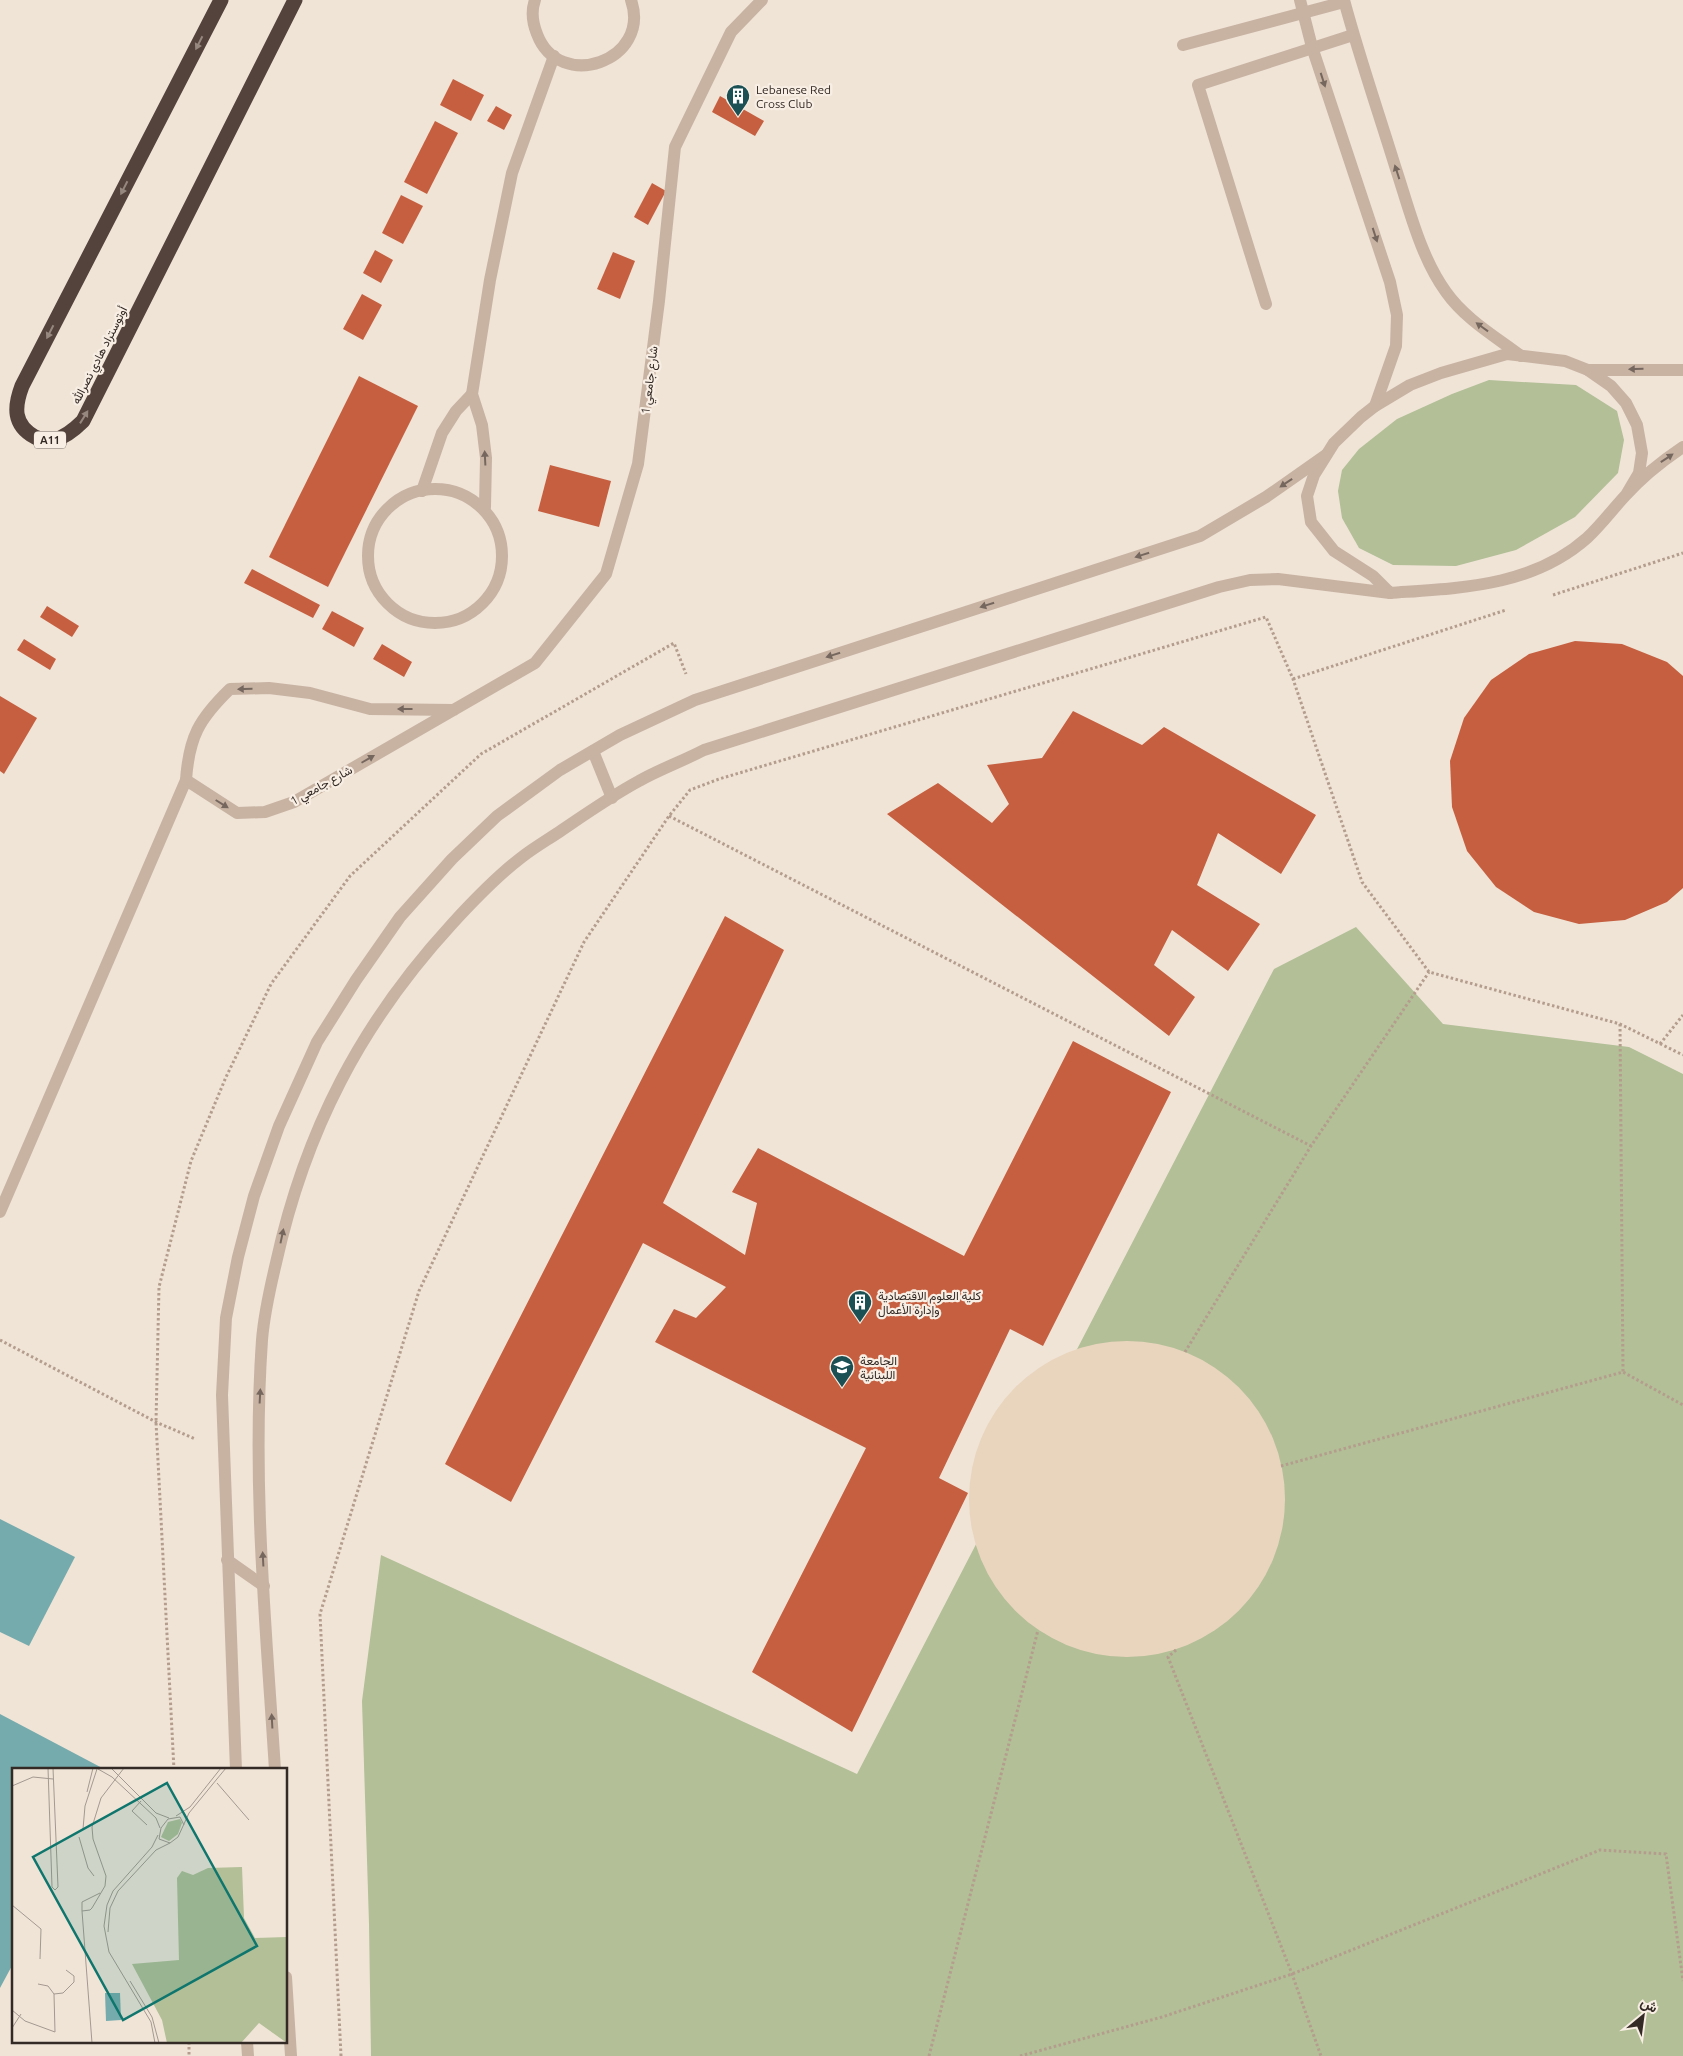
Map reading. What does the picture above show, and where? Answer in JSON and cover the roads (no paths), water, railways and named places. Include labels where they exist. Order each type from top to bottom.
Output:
[{"type":"highway","name":"أوتوستراد هادي نصرالله","points":[[221,0],[22,386],[16,401],[16,414],[20,425],[26,432],[37,438],[46,441],[64,436],[83,421],[294,0]]},
{"type":"street","points":[[535,0],[533,23],[540,42],[554,56],[572,65],[592,65],[611,59],[625,45],[634,27],[634,7],[631,0]]},
{"type":"street","name":"شارع جامعي 1","points":[[186,780],[237,813],[265,812],[294,802],[535,663],[606,574],[638,464],[659,301],[675,147],[731,32],[762,0]]},
{"type":"street","points":[[1300,0],[1312,47],[1390,282],[1396,315],[1396,346],[1375,406]]},
{"type":"street","points":[[1183,45],[1344,1],[1353,35],[1416,229],[1430,263],[1447,293],[1473,320],[1521,356]]},
{"type":"street","points":[[1266,304],[1198,86],[1353,35]]},
{"type":"street","points":[[484,507],[446,487],[404,494],[373,524],[366,566],[386,604],[424,625],[466,618],[497,588],[504,545],[484,507],[486,458],[482,425],[472,394],[490,280],[512,173],[554,56]]},
{"type":"street","points":[[1390,593],[1373,576],[1334,551],[1311,522],[1307,496],[1314,475],[1334,443],[1361,416],[1410,385],[1440,373],[1507,354],[1565,361],[1588,370],[1611,386],[1626,403],[1637,425],[1642,453],[1639,473],[1626,495]]},
{"type":"street","points":[[1588,370],[1683,370]]},
{"type":"street","points":[[422,491],[442,433],[456,411],[472,394]]},
{"type":"street","points":[[274,1768],[259,1490],[259,1409],[263,1338],[272,1280],[285,1219],[311,1146],[341,1078],[383,1008],[426,952],[473,901],[522,856],[639,780],[704,750],[1219,587],[1250,580],[1278,579],[1390,593],[1469,587],[1507,580],[1532,571],[1562,556],[1587,538],[1626,495],[1660,463],[1683,447]]},
{"type":"street","points":[[236,1768],[223,1452],[222,1395],[226,1318],[238,1257],[254,1196],[279,1126],[317,1042],[356,980],[400,916],[452,859],[497,816],[560,770],[620,735],[695,700],[1200,536],[1266,497],[1326,456]]},
{"type":"street","points":[[0,1212],[186,780],[187,760],[195,732],[209,710],[230,689],[269,688],[310,693],[370,709],[454,710]]},
{"type":"street","points":[[593,751],[612,798]]},
{"type":"street","points":[[227,1560],[264,1586]]},
{"type":"street","points":[[288,2008],[291,2056]]},
{"type":"water","points":[[0,1519],[75,1557],[29,1646],[0,1632]]},
{"type":"water","points":[[0,1714],[102,1768],[12,1768],[12,1966],[0,1988]]},
{"type":"place","name":"Lebanese Red Cross Club","points":[[738,117]]},
{"type":"place","name":"كلية العلوم الاقتصادية وإدارة الأعمال","points":[[860,1323]]},
{"type":"place","name":"الجامعة اللبنانية","points":[[842,1388]]}]
